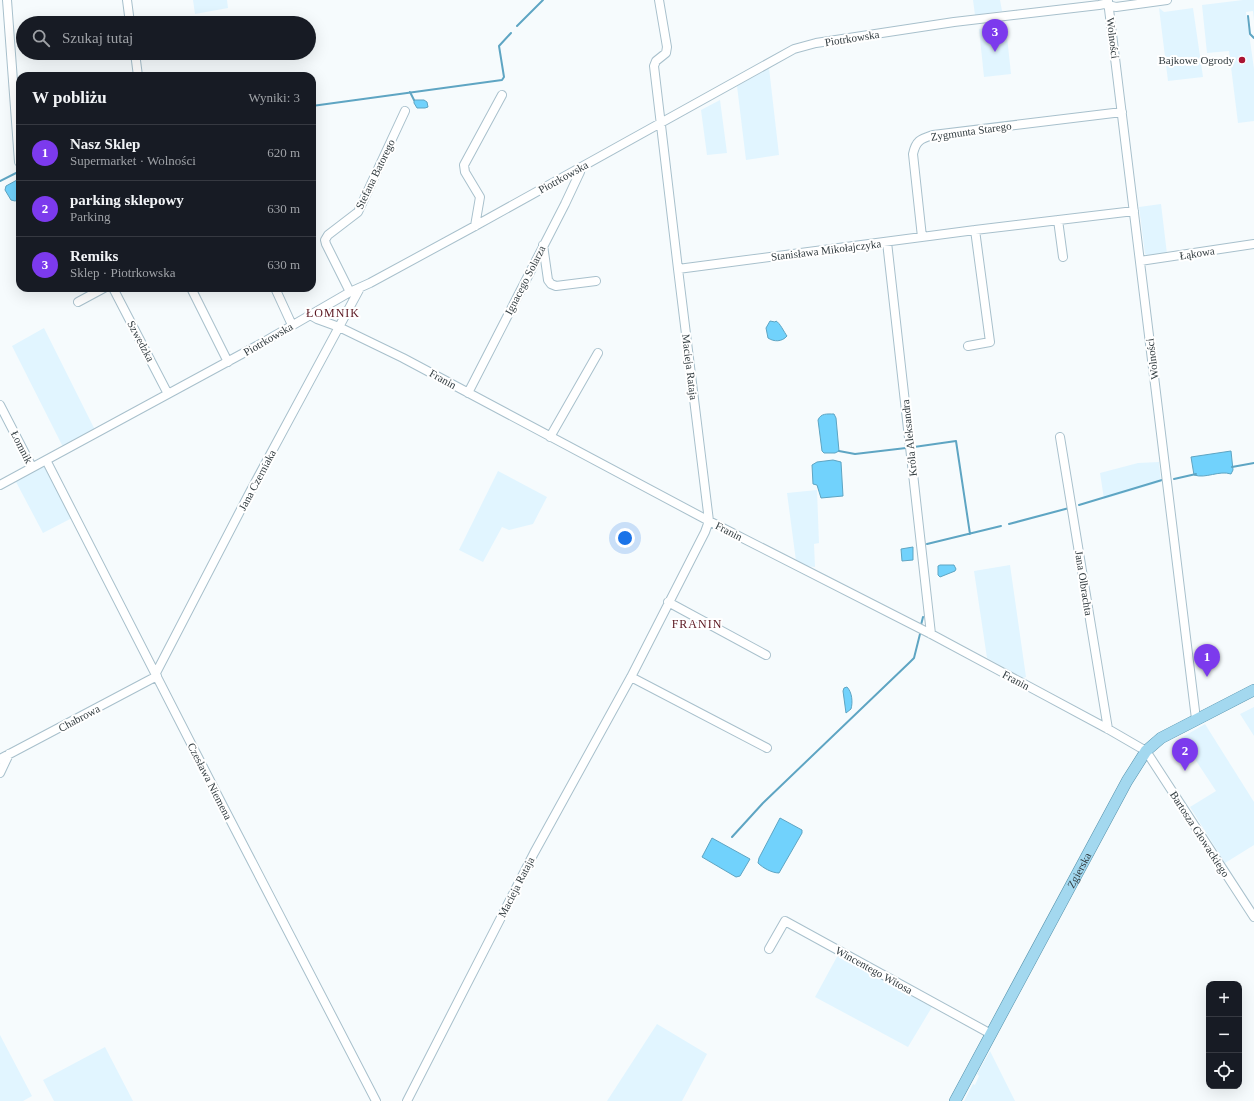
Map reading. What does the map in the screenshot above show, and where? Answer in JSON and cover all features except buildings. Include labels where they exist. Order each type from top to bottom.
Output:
[{"type":"main road","name":"Zgierska","points":[[955,1101],[1130,776],[1146,751],[1161,738],[1254,690]]},
{"type":"street","points":[[7,0],[16,122]]},
{"type":"street","points":[[127,0],[129,16]]},
{"type":"street","name":"Macieja Rataja","points":[[407,1101],[534,853],[631,677],[705,532],[709,521],[654,66],[656,61],[666,53],[667,47],[659,0]]},
{"type":"street","name":"Piotrkowska","points":[[0,485],[228,362],[350,292],[475,226],[780,56],[800,47],[961,21],[1108,3],[1116,6],[1167,0]]},
{"type":"street","name":"Wolności","points":[[1108,3],[1196,719]]},
{"type":"street","points":[[136,60],[137,72]]},
{"type":"street","points":[[475,226],[480,198],[465,172],[464,165],[502,95]]},
{"type":"street","name":"Stefana Batorego","points":[[350,292],[325,240],[328,235],[358,212],[406,111]]},
{"type":"street","name":"Zygmunta Starego","points":[[922,237],[913,154],[915,145],[922,139],[933,135],[1122,112]]},
{"type":"street","name":"Ignacego Solarza","points":[[468,393],[565,204],[581,167]]},
{"type":"street","name":"Stanisława Mikołajczyka","points":[[678,269],[975,230],[1134,211]]},
{"type":"street","points":[[1058,220],[1063,257]]},
{"type":"street","points":[[968,346],[990,342],[975,230]]},
{"type":"street","name":"Króla Aleksandra","points":[[887,242],[931,634]]},
{"type":"street","name":"Łąkowa","points":[[1140,262],[1254,244]]},
{"type":"street","points":[[543,245],[548,280],[551,284],[556,286],[596,281]]},
{"type":"street","name":"Jana Czerniaka","points":[[157,675],[250,492],[360,288]]},
{"type":"street","points":[[78,302],[97,292]]},
{"type":"street","name":"Szwedzka","points":[[115,292],[168,394]]},
{"type":"street","points":[[193,292],[228,362]]},
{"type":"street","points":[[277,292],[292,325]]},
{"type":"street","name":"Franin","points":[[310,315],[317,320],[339,327],[404,358],[709,521],[931,634],[1146,751]]},
{"type":"street","points":[[550,437],[598,352]]},
{"type":"street","name":"Łomnik","points":[[0,405],[32,467]]},
{"type":"street","name":"Jana Olbrachta","points":[[1060,437],[1108,729]]},
{"type":"street","name":"Czesława Niemena","points":[[46,460],[376,1101]]},
{"type":"street","points":[[668,602],[766,655]]},
{"type":"street","name":"Chabrowa","points":[[0,759],[157,675]]},
{"type":"street","points":[[631,677],[767,748]]},
{"type":"street","name":"Bartosza Głowackiego","points":[[1146,751],[1254,917]]},
{"type":"street","points":[[0,773],[9,754]]},
{"type":"street","name":"Wincentego Witosa","points":[[769,949],[785,921],[991,1034]]},
{"type":"shaded area","points":[[193,0],[227,0],[228,8],[195,14]]},
{"type":"shaded area","points":[[973,0],[1000,0],[1002,11],[975,15]]},
{"type":"shaded area","name":"Bajkowe Ogrody","points":[[1254,0],[1254,21],[1253,11],[1246,12],[1254,69],[1254,121],[1238,123],[1229,51],[1207,53],[1202,5]]},
{"type":"shaded area","points":[[1159,8],[1164,12],[1193,8],[1203,77],[1168,81]]},
{"type":"shaded area","points":[[1006,27],[1011,74],[984,77],[979,29]]},
{"type":"shaded area","points":[[769,68],[779,155],[746,160],[737,86]]},
{"type":"shaded area","points":[[720,100],[727,153],[707,155],[701,110]]},
{"type":"shaded area","points":[[1161,204],[1167,254],[1150,257],[1145,254],[1139,207]]},
{"type":"shaded area","points":[[44,328],[95,430],[63,447],[12,346]]},
{"type":"shaded area","points":[[1159,462],[1161,482],[1104,499],[1100,473],[1138,463]]},
{"type":"shaded area","points":[[44,465],[72,518],[43,533],[15,480]]},
{"type":"shaded area","points":[[498,471],[547,497],[533,524],[509,530],[502,527],[483,562],[459,550]]},
{"type":"shaded area","points":[[817,490],[819,543],[814,544],[815,567],[806,566],[796,561],[787,493]]},
{"type":"shaded area","points":[[1010,565],[1026,677],[1023,678],[987,658],[974,571]]},
{"type":"shaded area","points":[[1254,707],[1254,736],[1240,714]]},
{"type":"shaded area","points":[[1205,724],[1254,802],[1254,845],[1225,863],[1190,807],[1216,791],[1181,738]]},
{"type":"shaded area","points":[[838,955],[932,1007],[908,1047],[815,997]]},
{"type":"shaded area","points":[[657,1024],[707,1054],[682,1101],[607,1101]]},
{"type":"shaded area","points":[[0,1035],[32,1096],[23,1101],[0,1101]]},
{"type":"shaded area","points":[[105,1047],[133,1101],[54,1101],[43,1080]]},
{"type":"shaded area","points":[[990,1051],[1015,1101],[964,1101],[973,1084],[975,1085],[979,1076],[977,1074]]},
{"type":"water","points":[[414,100],[424,100],[427,102],[428,107],[417,108]]},
{"type":"water","points":[[16,181],[16,201],[11,200],[5,190],[6,186]]},
{"type":"water","points":[[770,321],[776,321],[787,336],[778,341],[768,338],[766,328]]},
{"type":"water","points":[[834,414],[836,418],[839,451],[835,453],[824,453],[822,451],[818,420],[823,415]]},
{"type":"water","points":[[1231,451],[1233,470],[1231,474],[1222,473],[1203,476],[1194,475],[1191,457]]},
{"type":"water","points":[[833,460],[841,462],[843,496],[821,498],[817,485],[813,484],[812,465],[817,462]]},
{"type":"water","points":[[913,547],[913,560],[902,561],[901,549]]},
{"type":"water","points":[[954,565],[956,569],[955,571],[940,577],[938,575],[938,566]]},
{"type":"water","points":[[847,687],[852,697],[852,703],[851,709],[846,713],[843,691],[844,688]]},
{"type":"water","points":[[780,818],[802,830],[802,833],[779,873],[768,870],[758,863],[759,858]]},
{"type":"water","points":[[712,838],[750,859],[740,876],[736,877],[702,857]]},
{"type":"waterway","points":[[517,26],[543,0]]},
{"type":"waterway","points":[[1248,16],[1250,34],[1254,38]]},
{"type":"waterway","points":[[316,105],[502,80],[504,77],[499,46],[511,33]]},
{"type":"waterway","points":[[410,92],[414,100]]},
{"type":"waterway","points":[[0,181],[16,173]]},
{"type":"waterway","points":[[914,447],[956,441],[970,534]]},
{"type":"waterway","points":[[839,451],[855,454],[906,448]]},
{"type":"waterway","points":[[1232,467],[1254,463]]},
{"type":"waterway","points":[[1174,479],[1196,474]]},
{"type":"waterway","points":[[1079,505],[1162,480]]},
{"type":"waterway","points":[[1009,524],[1069,508]]},
{"type":"waterway","points":[[927,544],[1001,526]]},
{"type":"waterway","points":[[921,625],[923,617]]},
{"type":"waterway","points":[[732,837],[763,803],[914,658],[920,634]]},
{"type":"place","name":"Remiks","points":[[995,52]]},
{"type":"place","name":"Bajkowe Ogrody","points":[[1242,60]]},
{"type":"place","name":"Nasz Sklep","points":[[1207,677]]},
{"type":"place","name":"parking sklepowy","points":[[1185,771]]},
{"type":"district","name":"ŁOMNIK","points":[[333,313]]},
{"type":"district","name":"FRANIN","points":[[697,624]]}]
